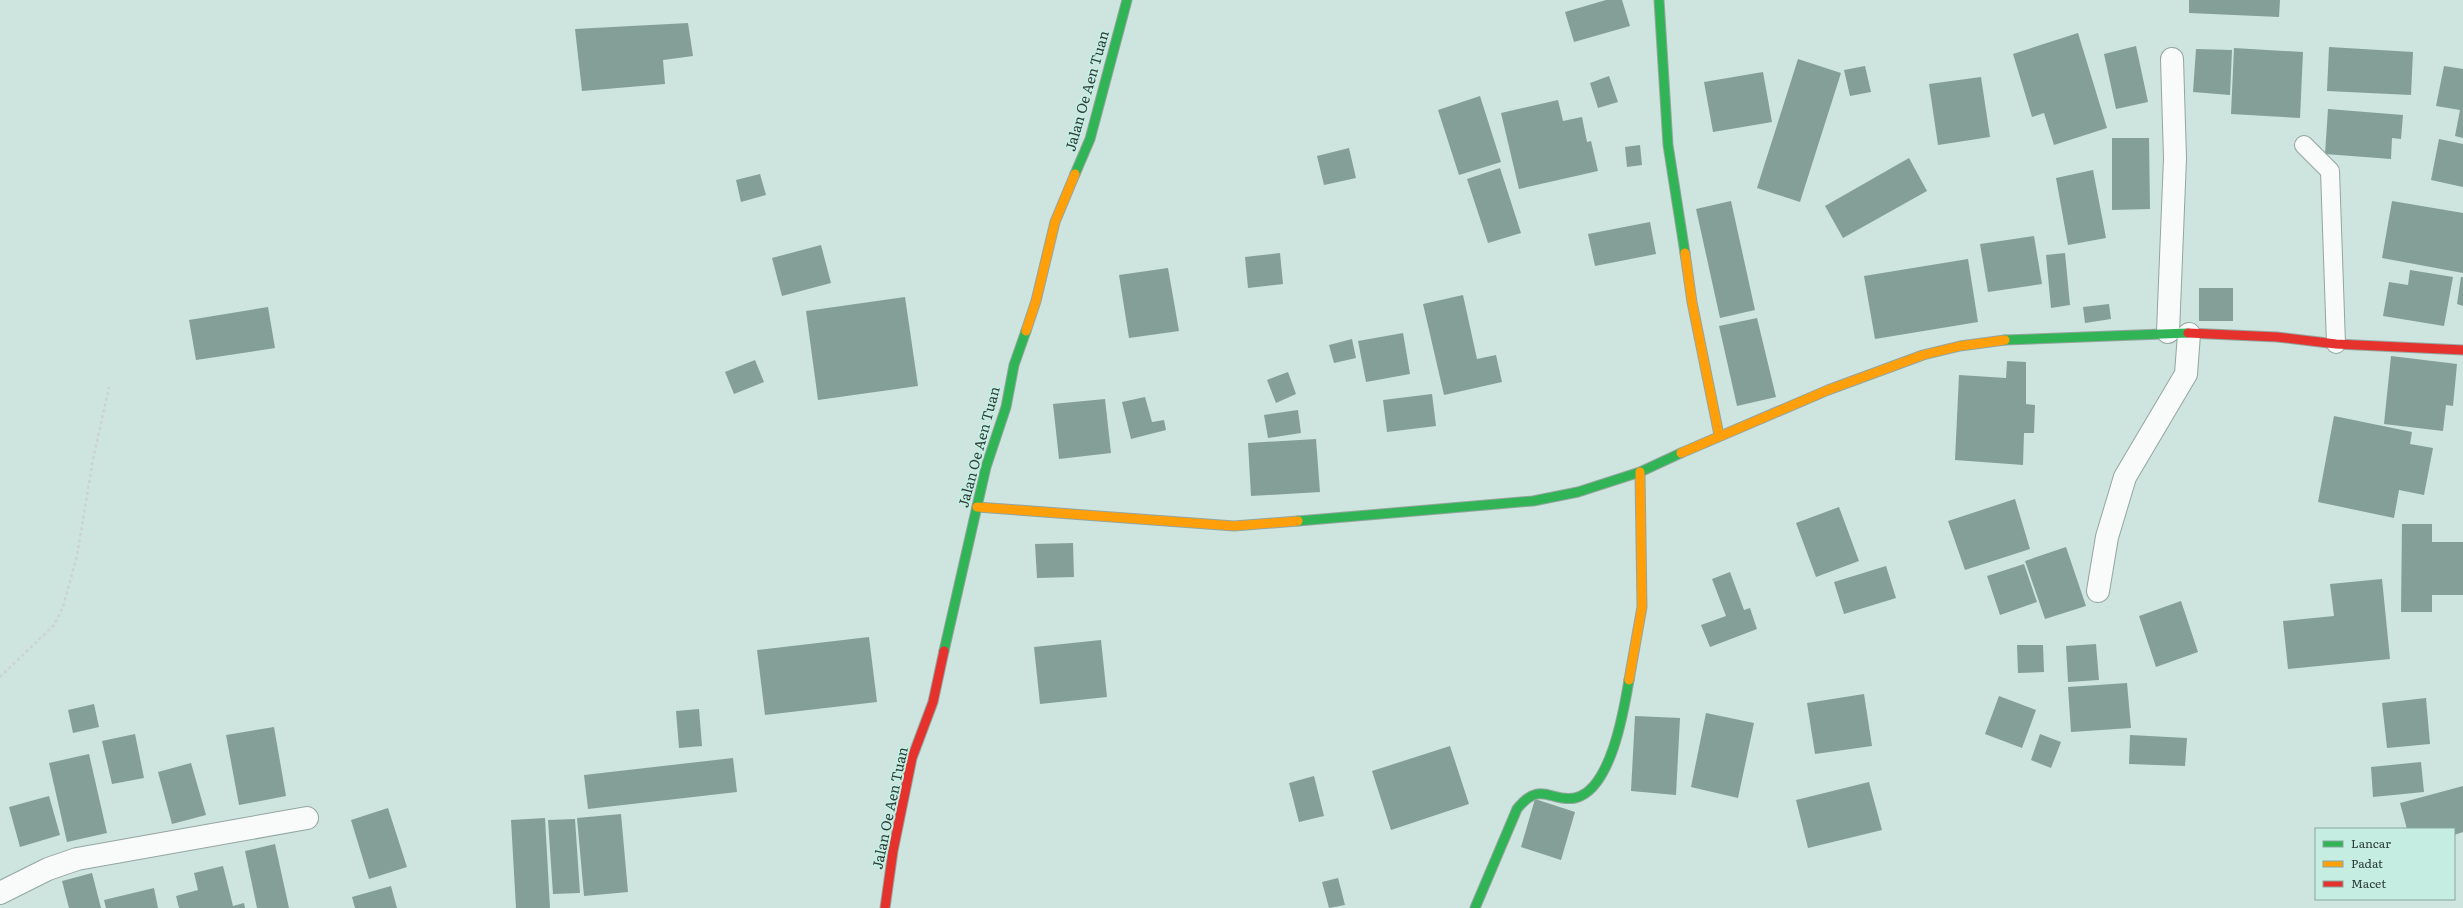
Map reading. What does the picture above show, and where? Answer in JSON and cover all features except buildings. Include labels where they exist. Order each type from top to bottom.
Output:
[{"type":"street","name":"Jalan Oe Aen Tuan","points":[[885,908],[893,851],[912,758],[933,702],[945,641],[986,467],[1006,407],[1014,365],[1036,301],[1055,222],[1090,139],[1127,0]]},
{"type":"street","points":[[1659,0],[1668,145],[1692,302],[1719,435]]},
{"type":"street","points":[[2098,591],[2107,538],[2125,477],[2186,374],[2179,333],[2172,59]]},
{"type":"street","points":[[977,507],[1234,526],[1533,501],[1578,492],[1640,472],[1719,435],[1881,370],[1924,355],[1960,346],[2005,340],[2179,333],[2277,337],[2336,344],[2463,350]]},
{"type":"street","points":[[1475,908],[1516,809],[1525,798],[1547,793],[1574,798],[1585,794],[1598,781],[1605,768],[1622,719],[1642,608],[1640,472]]},
{"type":"street","points":[[0,893],[48,869],[77,859],[307,818]]},
{"type":"lane","points":[[2304,146],[2330,171],[2336,344]]},
{"type":"path","points":[[0,677],[54,625],[63,607],[77,556],[93,459],[108,387]]},
{"type":"traffic: fast","points":[[1075,174],[1090,139],[1127,0]]},
{"type":"traffic: fast","points":[[1659,0],[1668,145],[1685,253]]},
{"type":"traffic: fast","points":[[944,651],[986,467],[1006,407],[1014,365],[1026,331]]},
{"type":"traffic: fast","points":[[2005,340],[2188,333]]},
{"type":"traffic: fast","points":[[1298,521],[1533,501],[1578,492],[1640,472],[1681,453]]},
{"type":"traffic: fast","points":[[1475,908],[1517,809],[1525,800],[1533,795],[1540,794],[1567,799],[1575,798],[1587,792],[1598,780],[1607,765],[1614,747],[1624,710],[1629,680]]},
{"type":"traffic: slow","points":[[1026,331],[1036,301],[1055,222],[1075,174]]},
{"type":"traffic: slow","points":[[1685,253],[1692,302],[1719,435]]},
{"type":"traffic: slow","points":[[1681,453],[1828,390],[1923,355],[1960,346],[2005,340]]},
{"type":"traffic: slow","points":[[1629,680],[1642,607],[1640,472]]},
{"type":"traffic: slow","points":[[977,507],[1234,526],[1298,521]]},
{"type":"traffic: jam","points":[[2188,333],[2277,337],[2336,344],[2463,350]]},
{"type":"traffic: jam","points":[[885,908],[893,851],[912,758],[933,702],[944,651]]}]
